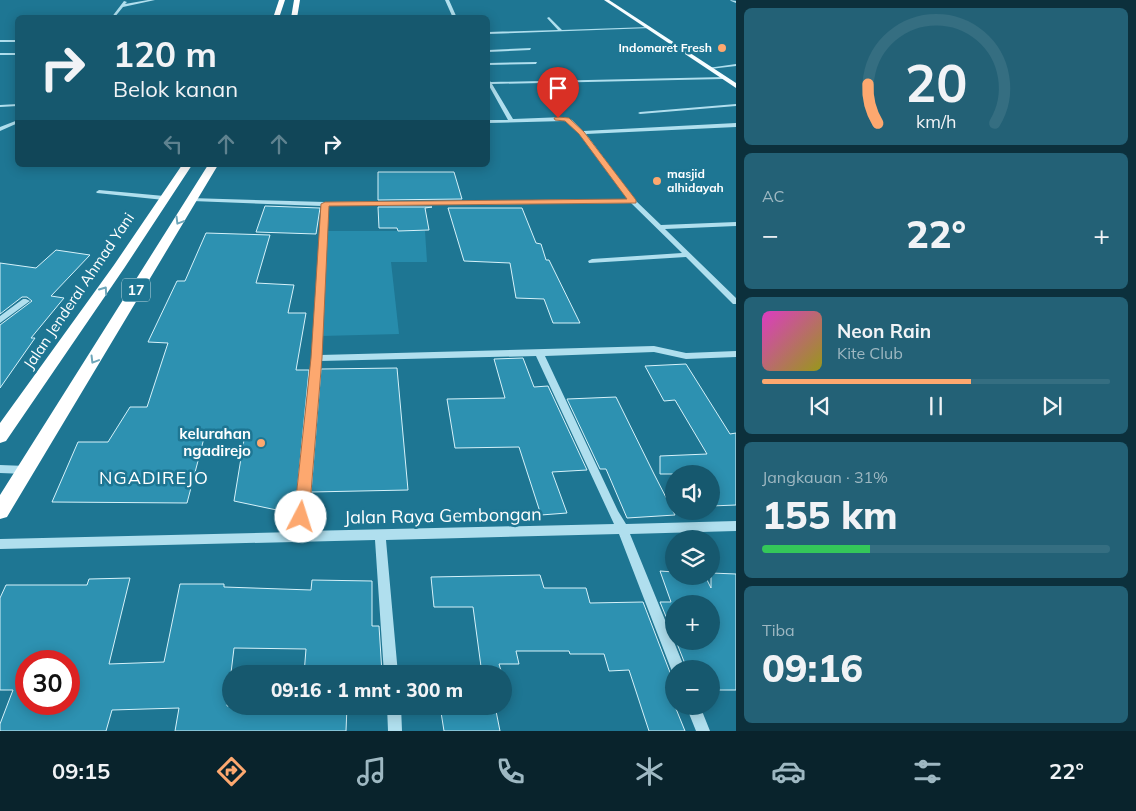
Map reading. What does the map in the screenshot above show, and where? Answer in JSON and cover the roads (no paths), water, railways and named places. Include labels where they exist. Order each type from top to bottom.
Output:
[{"type":"highway","points":[[277,15],[282,0]]},
{"type":"highway","points":[[294,15],[297,0]]},
{"type":"highway","name":"Jalan Jenderal Ahmad Yani","points":[[0,436],[119,267],[186,167]]},
{"type":"highway","name":"17","points":[[0,511],[213,167]]},
{"type":"main road","points":[[606,0],[736,86]]},
{"type":"street","points":[[114,15],[126,0]]},
{"type":"street","points":[[121,6],[153,0]]},
{"type":"street","points":[[447,0],[454,15]]},
{"type":"street","points":[[732,0],[736,2]]},
{"type":"street","points":[[548,18],[560,31]]},
{"type":"street","points":[[490,33],[649,28]]},
{"type":"street","points":[[0,42],[15,41]]},
{"type":"street","points":[[490,51],[530,49]]},
{"type":"street","points":[[0,54],[15,54]]},
{"type":"street","points":[[490,64],[536,63]]},
{"type":"street","points":[[710,68],[736,65]]},
{"type":"street","points":[[490,82],[722,78]]},
{"type":"street","points":[[490,85],[511,121]]},
{"type":"street","points":[[0,106],[15,106]]},
{"type":"street","points":[[640,113],[736,106]]},
{"type":"street","points":[[490,122],[564,119],[570,121],[582,133],[633,201],[736,302]]},
{"type":"street","points":[[0,129],[15,122]]},
{"type":"street","points":[[582,133],[736,125]]},
{"type":"street","points":[[99,192],[164,198]]},
{"type":"street","points":[[192,199],[325,204],[633,201]]},
{"type":"street","points":[[300,537],[316,358],[325,204]]},
{"type":"street","points":[[660,227],[736,224]]},
{"type":"street","points":[[592,261],[688,255]]},
{"type":"street","points":[[0,320],[26,301]]},
{"type":"street","points":[[316,358],[654,349],[700,357],[736,354]]},
{"type":"street","points":[[539,353],[614,514],[623,529],[674,660]]},
{"type":"street","points":[[0,469],[26,470]]},
{"type":"street","name":"Jalan Raya Gembongan","points":[[0,544],[736,526]]},
{"type":"street","points":[[380,534],[390,665]]},
{"type":"street","points":[[395,715],[396,731]]},
{"type":"street","points":[[696,715],[702,731]]},
{"type":"place","name":"Indomaret Fresh","points":[[722,48]]},
{"type":"place","name":"masjid alhidayah","points":[[657,181]]},
{"type":"place","name":"kelurahan ngadirejo","points":[[261,443]]},
{"type":"district","name":"NGADIREJO","points":[[154,478]]}]
